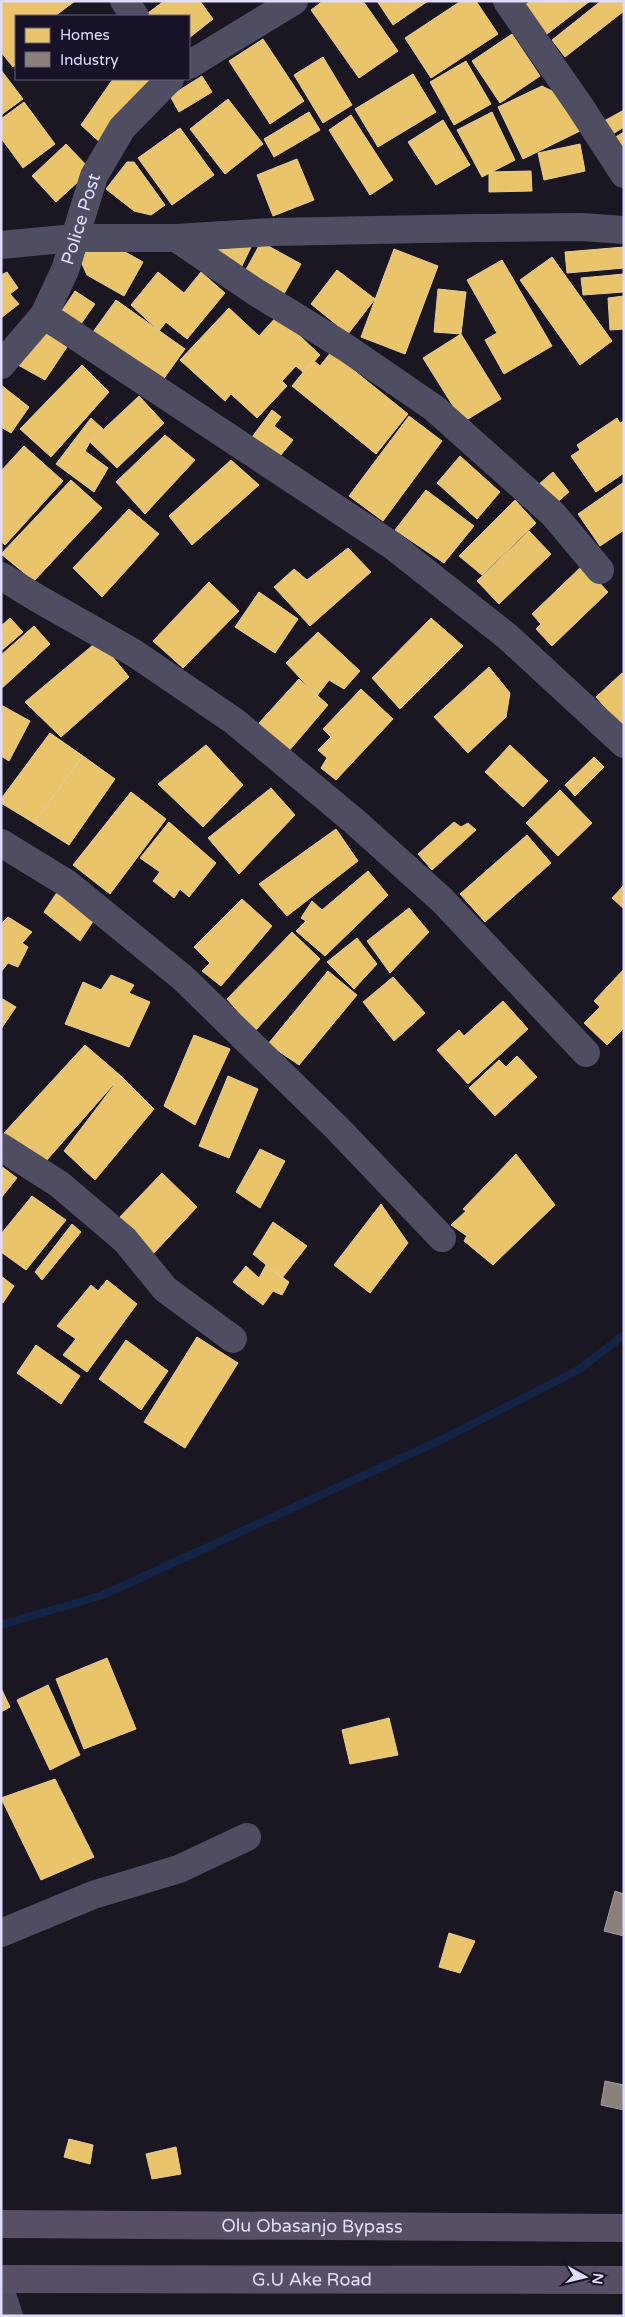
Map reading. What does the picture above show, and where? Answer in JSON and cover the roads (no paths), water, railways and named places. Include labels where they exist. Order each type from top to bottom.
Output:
[{"type":"main road","name":"Olu Obasanjo Bypass","points":[[1,2224],[624,2228]]},
{"type":"main road","name":"G.U Ake Road","points":[[1,2279],[624,2280]]},
{"type":"street","points":[[124,1],[134,15]]},
{"type":"street","points":[[190,64],[294,1]]},
{"type":"street","points":[[507,1],[624,174]]},
{"type":"street","name":"Police Post","points":[[1,365],[44,316],[65,270],[94,176],[122,128],[169,80]]},
{"type":"street","points":[[1,245],[74,238],[176,238],[272,232],[582,227],[624,230]]},
{"type":"street","points":[[176,238],[254,291],[345,347],[434,408],[554,514],[600,570]]},
{"type":"street","points":[[44,316],[393,546],[508,637],[624,744]]},
{"type":"street","points":[[1,576],[134,653],[234,721],[354,821],[442,900],[586,1053]]},
{"type":"street","points":[[1,843],[68,884],[183,978],[337,1128],[442,1238]]},
{"type":"street","points":[[1,1146],[59,1184],[125,1240],[165,1289],[233,1339]]},
{"type":"street","points":[[1,1933],[93,1895],[179,1869],[247,1837]]},
{"type":"street","points":[[1,2292],[9,2316]]},
{"type":"waterway","points":[[1,1625],[103,1595],[445,1438],[578,1370],[624,1335]]}]
